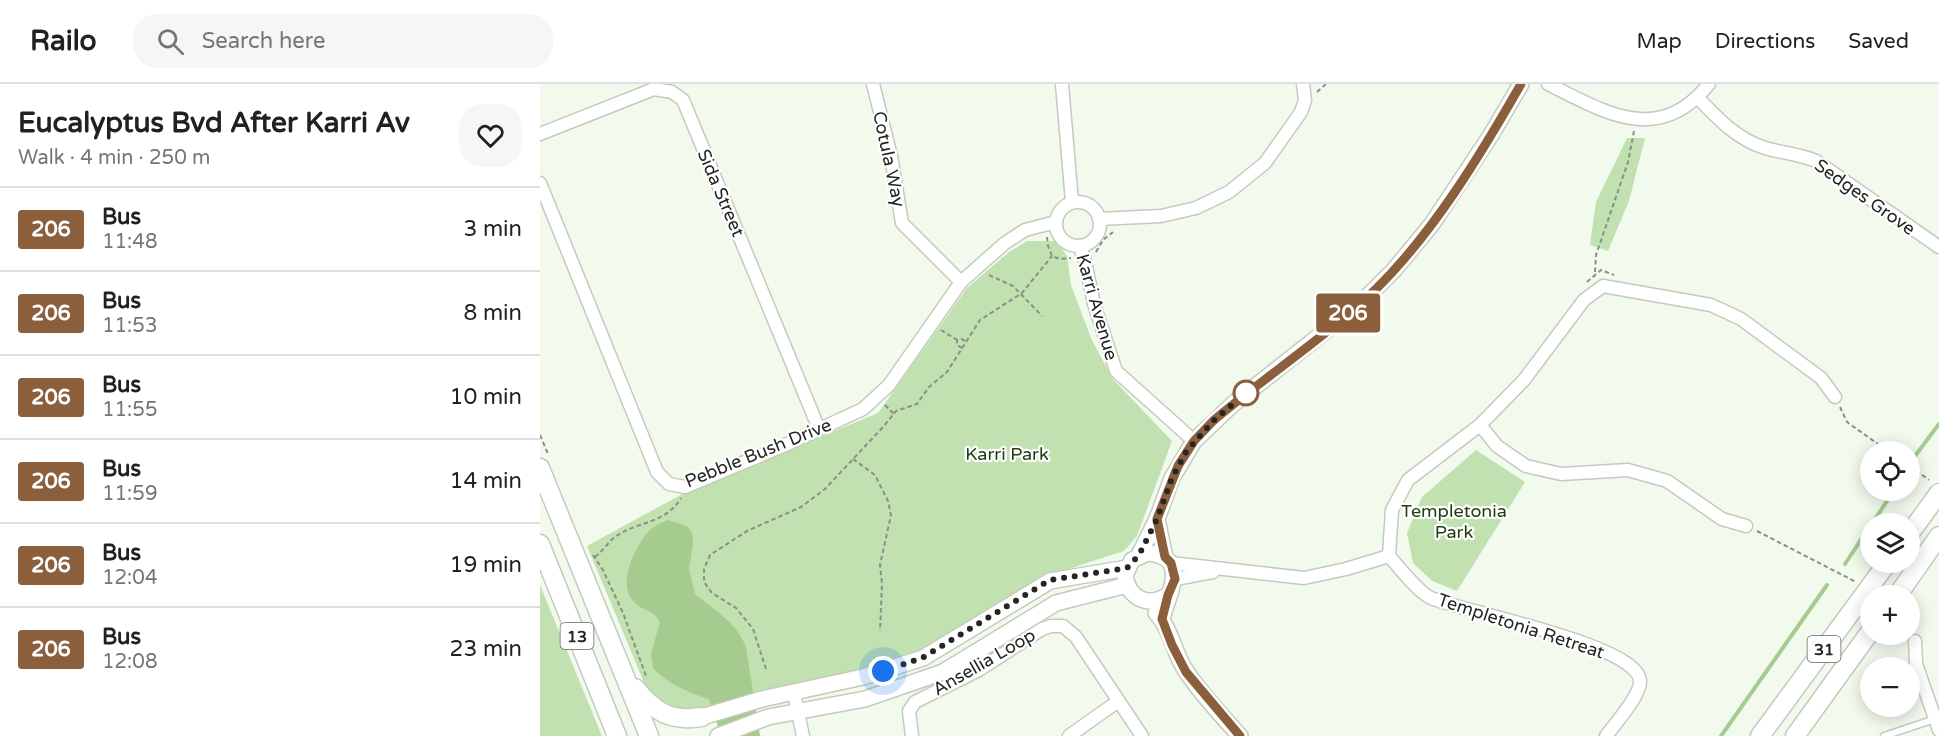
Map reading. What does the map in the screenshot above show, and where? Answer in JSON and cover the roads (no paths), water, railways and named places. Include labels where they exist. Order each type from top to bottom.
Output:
[{"type":"main road","name":"13","points":[[544,461],[649,736]]},
{"type":"main road","points":[[1920,518],[1936,494]]},
{"type":"main road","points":[[1904,585],[1939,536]]},
{"type":"main road","name":"13","points":[[540,544],[618,733]]},
{"type":"main road","name":"31","points":[[1760,736],[1880,573]]},
{"type":"main road","name":"31","points":[[1796,736],[1861,645]]},
{"type":"main road","points":[[626,678],[648,704],[668,717],[685,720],[702,717]]},
{"type":"street","name":"Cotula Way","points":[[873,84],[891,156],[902,223],[961,282]]},
{"type":"street","points":[[1062,84],[1072,202]]},
{"type":"street","points":[[702,717],[762,699],[863,677],[922,658],[1050,580],[1127,568],[1139,555],[1157,519],[1172,478],[1194,441],[1233,404],[1361,303],[1394,270],[1432,224],[1491,135],[1521,84]]},
{"type":"street","points":[[1548,84],[1620,117],[1654,120],[1672,115],[1698,98],[1709,84]]},
{"type":"street","points":[[1056,222],[1060,209],[1072,202],[1086,203],[1100,219],[1161,216],[1196,208],[1229,192],[1265,163],[1301,112],[1306,85]]},
{"type":"street","name":"Sida Street","points":[[540,134],[654,89],[676,88],[683,100],[819,429]]},
{"type":"street","name":"Sedges Grove","points":[[1698,98],[1724,125],[1748,141],[1816,161],[1930,243],[1939,247]]},
{"type":"street","name":"Pebble Bush Drive","points":[[540,183],[657,472],[669,484],[685,487],[863,409],[889,385],[961,282],[1005,243],[1025,230],[1056,222]]},
{"type":"street","name":"Karri Avenue","points":[[1056,222],[1056,230],[1065,242],[1079,246],[1093,240],[1100,227],[1100,219]]},
{"type":"street","name":"Karri Avenue","points":[[1079,246],[1084,256],[1094,304],[1116,371],[1194,441]]},
{"type":"street","points":[[1139,555],[1148,553],[1168,560],[1223,570],[1304,578],[1346,570],[1389,556],[1392,510],[1408,480],[1480,425],[1524,380],[1584,300],[1602,286],[1711,305],[1741,319],[1821,378],[1835,396]]},
{"type":"street","points":[[1480,425],[1497,446],[1526,466],[1561,474],[1628,470],[1667,481],[1722,519],[1746,526]]},
{"type":"street","points":[[1157,519],[1175,579],[1162,619]]},
{"type":"street","name":"Templetonia Retreat","points":[[1389,556],[1429,597],[1590,644],[1630,664],[1638,673],[1641,682],[1638,691],[1606,736]]},
{"type":"street","points":[[1127,568],[1127,585],[1137,598],[1145,602],[1162,619],[1186,672],[1240,736]]},
{"type":"street","points":[[1175,579],[1223,570]]},
{"type":"street","points":[[718,736],[768,717],[865,699],[943,672],[1056,603],[1127,585]]},
{"type":"street","points":[[1145,602],[1161,600],[1168,595]]},
{"type":"street","name":"Ansellia Loop","points":[[912,736],[909,711],[915,702],[979,670],[1051,626],[1063,626],[1076,637],[1117,702],[1142,736]]},
{"type":"street","points":[[1915,645],[1916,664],[1937,725]]},
{"type":"street","points":[[794,693],[803,736]]},
{"type":"street","points":[[1069,736],[1117,702]]},
{"type":"lane","points":[[1884,736],[1937,725]]},
{"type":"waterway","points":[[1920,449],[1939,424]]},
{"type":"waterway","points":[[1879,513],[1887,501]]},
{"type":"waterway","points":[[1845,564],[1860,541]]},
{"type":"waterway","points":[[1721,736],[1827,585]]},
{"type":"park label","name":"Karri Park","points":[[1007,454]]},
{"type":"park label","name":"Templetonia Park","points":[[1454,521]]}]
